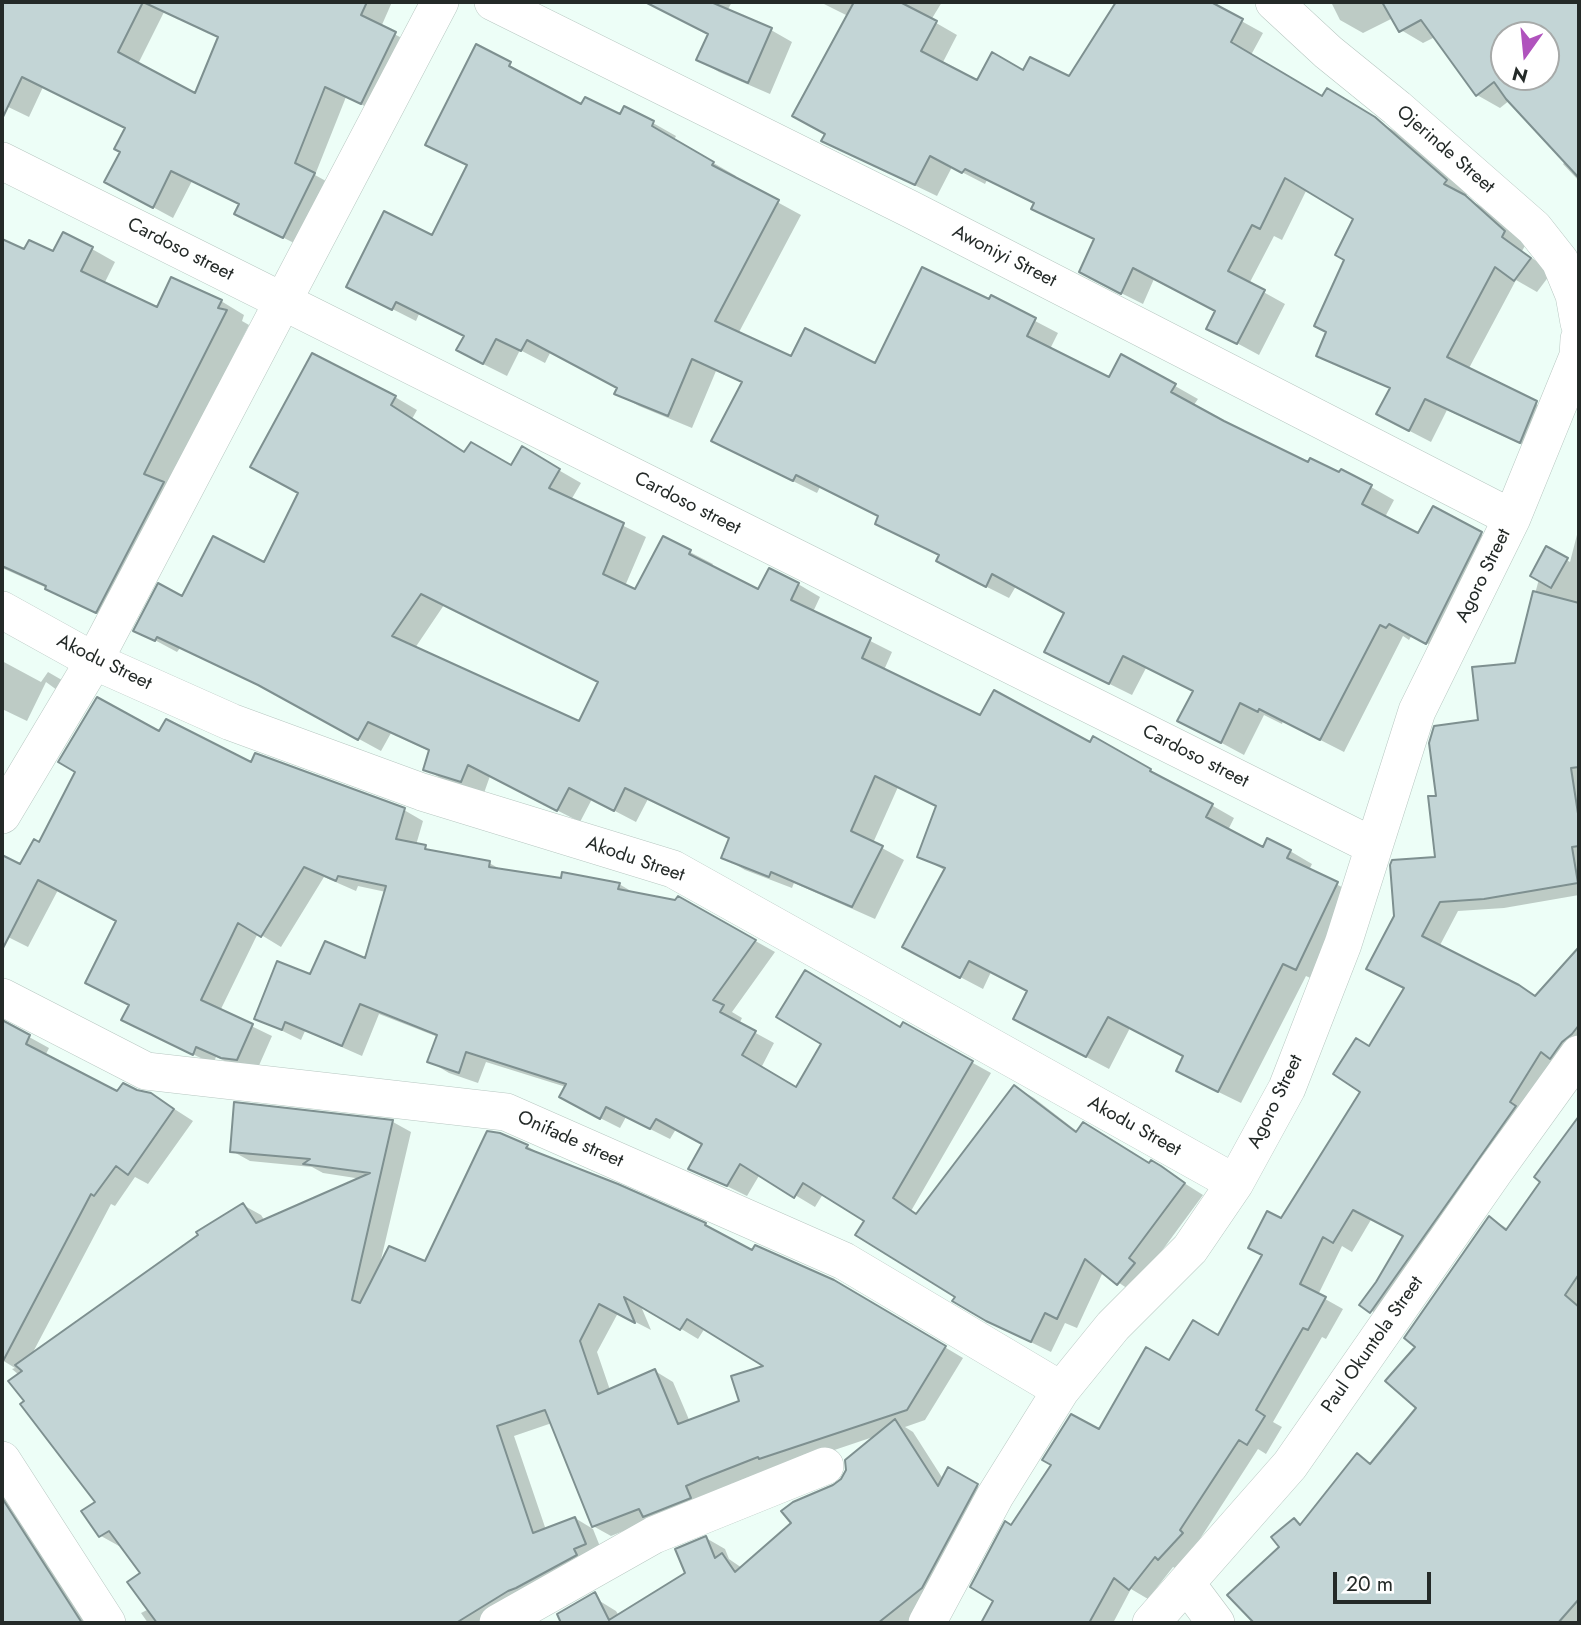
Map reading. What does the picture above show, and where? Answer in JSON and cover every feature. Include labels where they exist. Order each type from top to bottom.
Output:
[{"type":"street","points":[[2,815],[94,661],[440,2]]},
{"type":"street","name":"Awoniyi Street","points":[[493,2],[910,209],[1513,518]]},
{"type":"street","name":"Ojerinde Street","points":[[1274,2],[1328,52],[1397,108],[1534,228],[1560,261],[1574,295],[1579,323]]},
{"type":"street","name":"Cardoso street","points":[[2,161],[1373,846]]},
{"type":"street","points":[[1513,518],[1578,356],[1579,339]]},
{"type":"street","name":"Agoro Street","points":[[927,1623],[995,1496],[1061,1390],[1113,1326],[1190,1249],[1235,1184],[1287,1088],[1343,944],[1417,711],[1513,518]]},
{"type":"street","name":"Akodu Street","points":[[2,610],[94,661],[231,722],[422,792],[673,869],[1235,1184]]},
{"type":"street","name":"Onifade street","points":[[2,997],[146,1071],[506,1112],[844,1261],[1061,1390]]},
{"type":"street","name":"Paul Okuntola Street","points":[[1151,1623],[1290,1465],[1579,1054]]},
{"type":"street","points":[[2,1460],[107,1623]]},
{"type":"street","points":[[498,1623],[654,1535],[825,1466]]},
{"type":"street","points":[[1186,1583],[1216,1623]]},
{"type":"building","points":[[2,2],[143,2],[367,2],[361,15],[396,32],[361,104],[325,87],[295,163],[315,173],[283,238],[234,214],[239,204],[171,171],[153,208],[104,182],[120,152],[114,149],[125,128],[22,77],[2,119]],"holes":[[[143,2],[218,37],[195,93],[118,52]]]},
{"type":"building","points":[[645,2],[711,2],[772,28],[748,83],[696,60],[708,34]]},
{"type":"building","points":[[854,2],[900,2],[937,21],[921,51],[977,80],[992,52],[1023,70],[1030,57],[1069,76],[1116,2],[1211,2],[1243,19],[1231,42],[1322,96],[1327,88],[1375,117],[1447,180],[1444,184],[1465,195],[1505,231],[1502,237],[1531,258],[1514,281],[1495,267],[1447,357],[1537,401],[1520,443],[1425,399],[1409,431],[1376,414],[1390,388],[1316,356],[1326,332],[1314,326],[1344,260],[1335,255],[1353,219],[1285,178],[1260,229],[1252,225],[1228,271],[1265,290],[1237,344],[1206,329],[1215,311],[1133,268],[1121,294],[1079,272],[1094,239],[1031,209],[1034,203],[965,169],[962,173],[930,156],[915,185],[821,141],[825,134],[792,116]]},
{"type":"building","points":[[1382,2],[1579,2],[1579,178],[1500,91],[1560,91],[1560,21],[1490,21],[1490,85],[1476,96],[1421,20],[1399,32]]},
{"type":"building","points":[[476,44],[511,62],[509,66],[581,104],[585,97],[620,114],[624,106],[654,121],[652,126],[714,162],[712,165],[779,200],[715,321],[791,356],[805,328],[875,363],[922,267],[989,299],[991,295],[1036,318],[1027,336],[1109,377],[1121,354],[1176,384],[1171,392],[1224,421],[1308,462],[1310,458],[1339,472],[1341,469],[1372,485],[1362,504],[1418,533],[1433,506],[1482,532],[1426,644],[1389,624],[1386,628],[1380,625],[1320,740],[1259,709],[1258,712],[1240,703],[1221,743],[1177,721],[1193,691],[1123,656],[1109,684],[1044,652],[1064,613],[992,574],[986,587],[936,561],[939,555],[875,524],[878,516],[796,475],[793,481],[711,441],[742,382],[692,359],[668,416],[614,394],[617,388],[527,340],[521,351],[496,339],[483,364],[456,350],[464,336],[396,302],[392,310],[346,287],[384,211],[432,235],[467,165],[425,145]]},
{"type":"building","points":[[63,232],[93,247],[81,271],[157,307],[171,277],[222,300],[218,308],[227,310],[144,474],[164,482],[96,613],[2,566],[2,239],[24,249],[29,240],[53,251]]},
{"type":"building","points":[[312,353],[396,396],[391,405],[464,452],[471,442],[511,465],[522,446],[560,469],[549,488],[624,523],[603,574],[635,589],[663,536],[691,550],[689,554],[758,589],[769,568],[799,583],[791,600],[871,638],[862,658],[980,715],[994,690],[1090,742],[1093,736],[1151,769],[1150,771],[1213,804],[1206,817],[1263,847],[1267,838],[1291,850],[1287,858],[1338,882],[1296,970],[1283,964],[1218,1092],[1176,1071],[1183,1056],[1108,1017],[1086,1057],[1013,1019],[1027,991],[969,961],[960,978],[902,947],[945,868],[917,857],[936,806],[875,776],[851,831],[883,846],[852,907],[771,872],[769,877],[721,858],[729,838],[625,788],[614,811],[569,788],[557,811],[468,765],[461,782],[429,772],[423,770],[429,750],[368,722],[358,740],[258,685],[157,637],[155,641],[133,631],[158,583],[182,596],[213,536],[264,562],[298,493],[250,467]],"holes":[[[421,594],[598,682],[579,721],[392,636]]]},
{"type":"building","points":[[1546,546],[1568,558],[1551,588],[1530,576]]},
{"type":"building","points":[[1533,591],[1579,603],[1579,767],[1571,768],[1579,820],[1579,846],[1572,847],[1578,883],[1484,899],[1440,902],[1422,936],[1519,985],[1535,996],[1579,947],[1579,1025],[1550,1059],[1541,1052],[1510,1102],[1516,1106],[1370,1313],[1359,1305],[1403,1236],[1353,1210],[1333,1243],[1323,1237],[1300,1284],[1326,1297],[1308,1330],[1303,1328],[1256,1410],[1265,1416],[1247,1445],[1239,1440],[1180,1530],[1183,1533],[1158,1560],[1155,1557],[1129,1590],[1114,1578],[1089,1623],[981,1623],[993,1601],[970,1587],[1005,1521],[1011,1525],[1051,1465],[1042,1460],[1071,1414],[1099,1429],[1146,1347],[1169,1360],[1193,1320],[1218,1335],[1262,1255],[1248,1248],[1267,1211],[1281,1218],[1360,1092],[1333,1074],[1356,1038],[1369,1046],[1404,988],[1366,969],[1394,916],[1390,865],[1392,860],[1435,857],[1428,796],[1436,796],[1429,743],[1434,726],[1478,720],[1472,667],[1515,663]]},
{"type":"building","points":[[97,697],[159,731],[166,719],[251,762],[255,753],[405,808],[396,839],[426,845],[425,849],[490,861],[489,867],[561,878],[562,872],[620,883],[618,889],[675,900],[678,896],[756,940],[713,1000],[724,1005],[720,1012],[756,1031],[742,1055],[796,1087],[821,1044],[776,1017],[805,970],[900,1027],[903,1022],[973,1061],[893,1198],[916,1214],[1014,1085],[1076,1132],[1083,1122],[1149,1163],[1151,1160],[1185,1183],[1129,1258],[1135,1263],[1117,1285],[1085,1259],[1057,1319],[1045,1313],[1031,1342],[952,1301],[955,1297],[855,1235],[864,1221],[803,1183],[794,1198],[740,1164],[727,1186],[688,1169],[702,1144],[656,1119],[650,1129],[606,1107],[600,1119],[559,1097],[566,1084],[466,1052],[459,1073],[427,1062],[437,1035],[360,1004],[342,1046],[285,1022],[282,1030],[254,1019],[277,961],[310,974],[325,941],[365,958],[386,886],[338,876],[336,881],[304,867],[261,937],[238,923],[201,1000],[253,1024],[237,1060],[221,1058],[196,1047],[193,1055],[121,1020],[129,1005],[85,983],[116,921],[38,880],[2,950],[2,855],[20,864],[34,839],[39,842],[75,772],[58,762]]},
{"type":"building","points":[[2,1020],[30,1035],[26,1044],[117,1091],[123,1083],[151,1093],[174,1109],[128,1175],[116,1166],[94,1196],[91,1194],[2,1363]]},
{"type":"building","points":[[234,1102],[393,1120],[352,1300],[360,1303],[389,1246],[425,1261],[487,1131],[500,1133],[528,1145],[526,1148],[618,1184],[706,1223],[705,1225],[752,1250],[755,1245],[834,1280],[946,1346],[907,1410],[759,1459],[758,1457],[702,1479],[686,1486],[691,1498],[643,1517],[639,1509],[592,1527],[545,1410],[497,1426],[533,1533],[575,1517],[586,1544],[574,1549],[577,1555],[508,1591],[456,1623],[157,1623],[127,1582],[140,1573],[109,1531],[99,1537],[81,1511],[95,1502],[20,1404],[24,1401],[8,1381],[22,1371],[15,1365],[198,1235],[196,1232],[243,1203],[256,1223],[370,1173],[303,1164],[310,1159],[230,1152]],"holes":[[[624,1297],[680,1330],[687,1319],[763,1366],[731,1376],[739,1401],[678,1424],[655,1369],[598,1394],[580,1341],[599,1304],[635,1323]]]},
{"type":"building","points":[[1579,1116],[1579,1274],[1565,1295],[1579,1307],[1579,1599],[1558,1623],[1254,1623],[1227,1595],[1279,1547],[1271,1537],[1294,1518],[1300,1525],[1357,1453],[1370,1464],[1416,1408],[1385,1381],[1415,1347],[1404,1338],[1489,1216],[1506,1230],[1540,1182],[1534,1177]]},
{"type":"building","points":[[895,1419],[938,1486],[948,1467],[978,1484],[922,1588],[878,1623],[561,1623],[557,1614],[595,1592],[609,1620],[685,1573],[675,1549],[706,1536],[715,1558],[722,1553],[735,1572],[791,1523],[781,1511],[793,1502],[841,1479],[846,1470],[845,1460]]},
{"type":"building","points":[[2,1498],[82,1623],[2,1623]]}]
